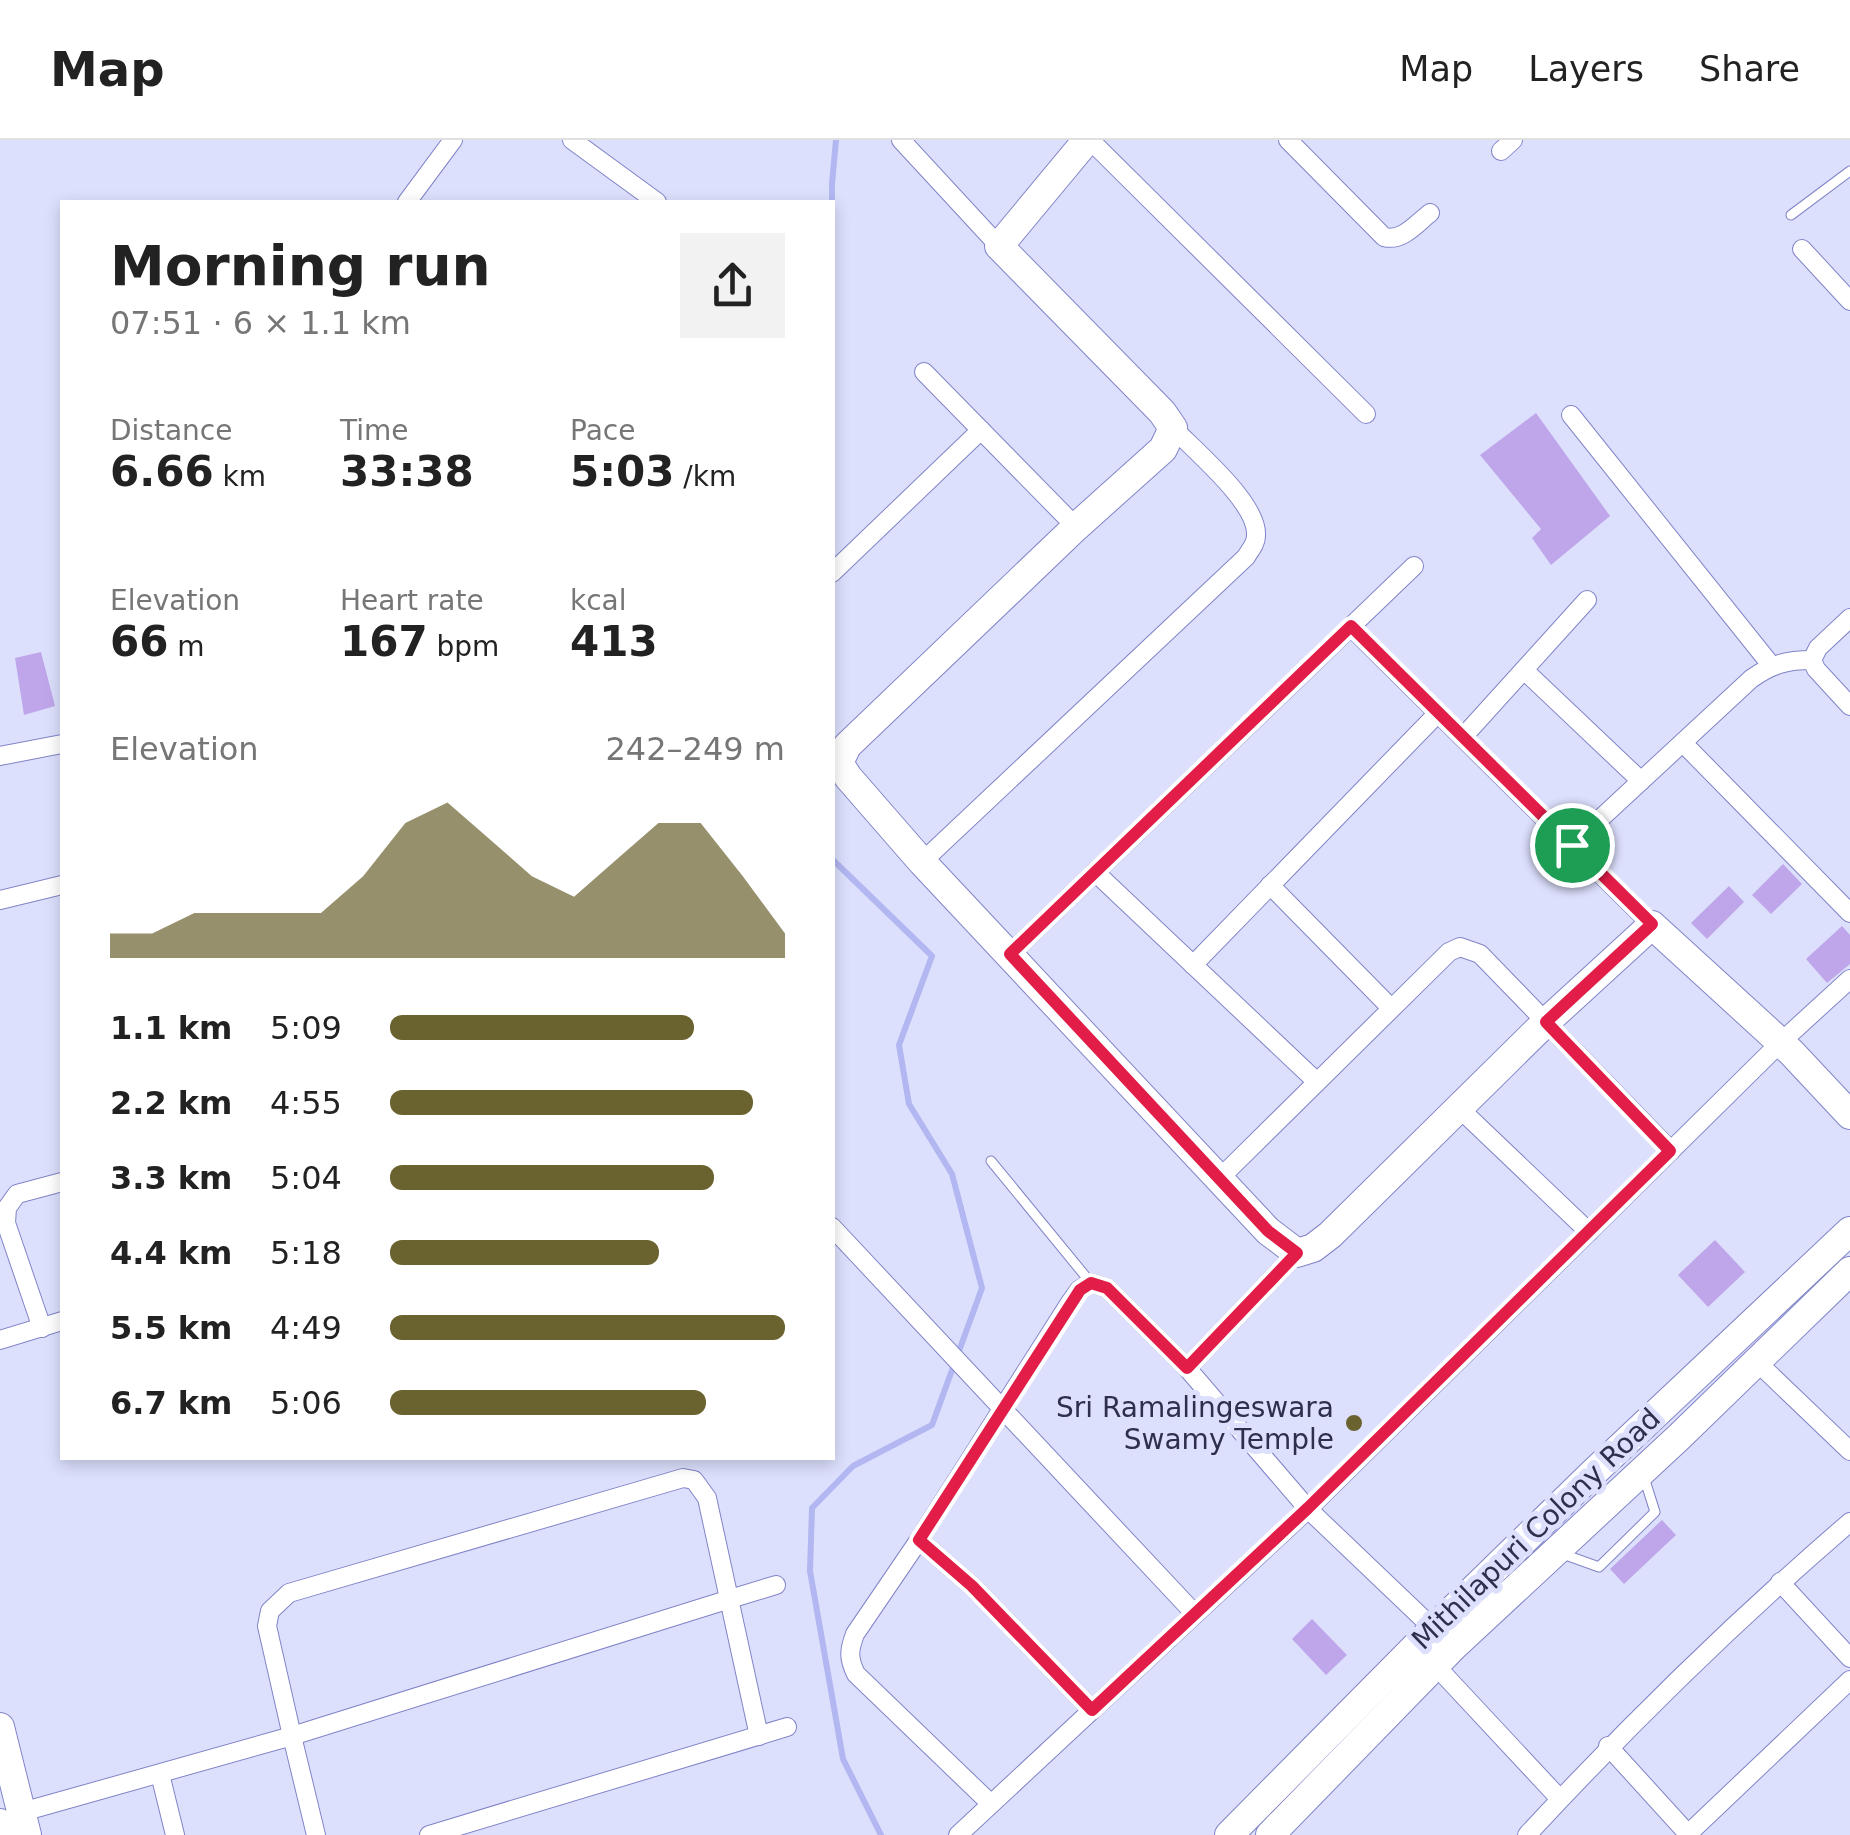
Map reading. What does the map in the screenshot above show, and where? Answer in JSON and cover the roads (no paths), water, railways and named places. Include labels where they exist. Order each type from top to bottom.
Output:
[{"type":"street","points":[[409,200],[453,140]]},
{"type":"street","points":[[572,140],[654,200]]},
{"type":"street","points":[[901,140],[1247,506],[1256,522],[1257,540],[1246,557],[922,862]]},
{"type":"street","points":[[999,246],[1089,140],[1366,414]]},
{"type":"street","points":[[1288,140],[1384,238],[1393,240],[1430,214]]},
{"type":"street","points":[[1802,249],[1850,301]]},
{"type":"street","points":[[924,372],[1076,526]]},
{"type":"street","points":[[1571,415],[1771,665]]},
{"type":"street","points":[[1173,428],[1163,449],[1076,526],[836,760],[922,862],[1268,1231],[1297,1253]]},
{"type":"street","points":[[835,571],[981,430]]},
{"type":"street","points":[[1010,954],[1414,566]]},
{"type":"street","points":[[1463,737],[1586,600]]},
{"type":"street","points":[[1812,660],[1818,648],[1850,618]]},
{"type":"street","points":[[1351,626],[1652,924],[1781,1042],[1850,1115]]},
{"type":"street","points":[[1572,845],[1771,665],[1812,660]]},
{"type":"street","points":[[1812,660],[1850,706]]},
{"type":"street","points":[[1524,670],[1642,781]]},
{"type":"street","points":[[1193,965],[1438,713]]},
{"type":"street","points":[[1683,743],[1850,913]]},
{"type":"street","points":[[0,756],[60,744]]},
{"type":"street","points":[[1095,872],[1317,1082]]},
{"type":"street","points":[[0,900],[60,885]]},
{"type":"street","points":[[1270,885],[1391,1008]]},
{"type":"street","points":[[1187,1368],[1297,1253],[1313,1248],[1330,1235],[1546,1022],[1652,924]]},
{"type":"street","points":[[1221,1177],[1449,952],[1460,947],[1480,954],[1670,1151]]},
{"type":"street","points":[[958,1835],[1308,1508],[1781,1042],[1850,979]]},
{"type":"street","points":[[1458,1108],[1589,1232]]},
{"type":"street","points":[[42,1328],[6,1224],[7,1208],[16,1194],[60,1183]]},
{"type":"street","points":[[835,1230],[1195,1614]]},
{"type":"street","name":"Mithilapuri Colony Road","points":[[1270,1835],[1656,1413],[1850,1230]]},
{"type":"street","name":"Mithilapuri Colony Road","points":[[1229,1835],[1440,1647],[1556,1552],[1850,1271]]},
{"type":"street","points":[[991,1804],[856,1674],[849,1661],[849,1648],[1069,1304],[1091,1283],[1107,1288],[1187,1368],[1308,1508],[1440,1647],[1560,1799]]},
{"type":"street","points":[[0,1340],[60,1322]]},
{"type":"street","points":[[1757,1362],[1850,1451]]},
{"type":"street","points":[[1656,1413],[1679,1437]]},
{"type":"street","points":[[680,1460],[683,1478]]},
{"type":"street","points":[[316,1835],[268,1626],[270,1611],[289,1593],[683,1478],[694,1480],[707,1498],[759,1736]]},
{"type":"street","points":[[1527,1835],[1608,1746],[1780,1582],[1850,1522]]},
{"type":"street","points":[[919,1540],[972,1586],[1092,1710]]},
{"type":"street","points":[[1780,1582],[1850,1658]]},
{"type":"street","points":[[3,1835],[12,1822],[160,1774],[776,1585]]},
{"type":"street","points":[[1608,1746],[1688,1834],[1850,1680]]},
{"type":"street","points":[[0,1726],[12,1822]]},
{"type":"street","points":[[429,1835],[787,1728]]},
{"type":"street","points":[[160,1774],[175,1835]]},
{"type":"lane","points":[[1791,215],[1850,172]]},
{"type":"lane","points":[[992,1161],[1091,1283]]},
{"type":"lane","points":[[1556,1552],[1599,1568],[1654,1512],[1643,1472]]},
{"type":"waterway","points":[[832,200],[836,140]]},
{"type":"waterway","points":[[835,862],[932,956],[899,1045],[909,1104],[952,1174],[982,1288],[932,1425],[853,1466],[812,1508],[810,1571],[843,1759],[881,1835]]},
{"type":"place","name":"Sri Ramalingeswara Swamy Temple","points":[[1354,1423]]}]
